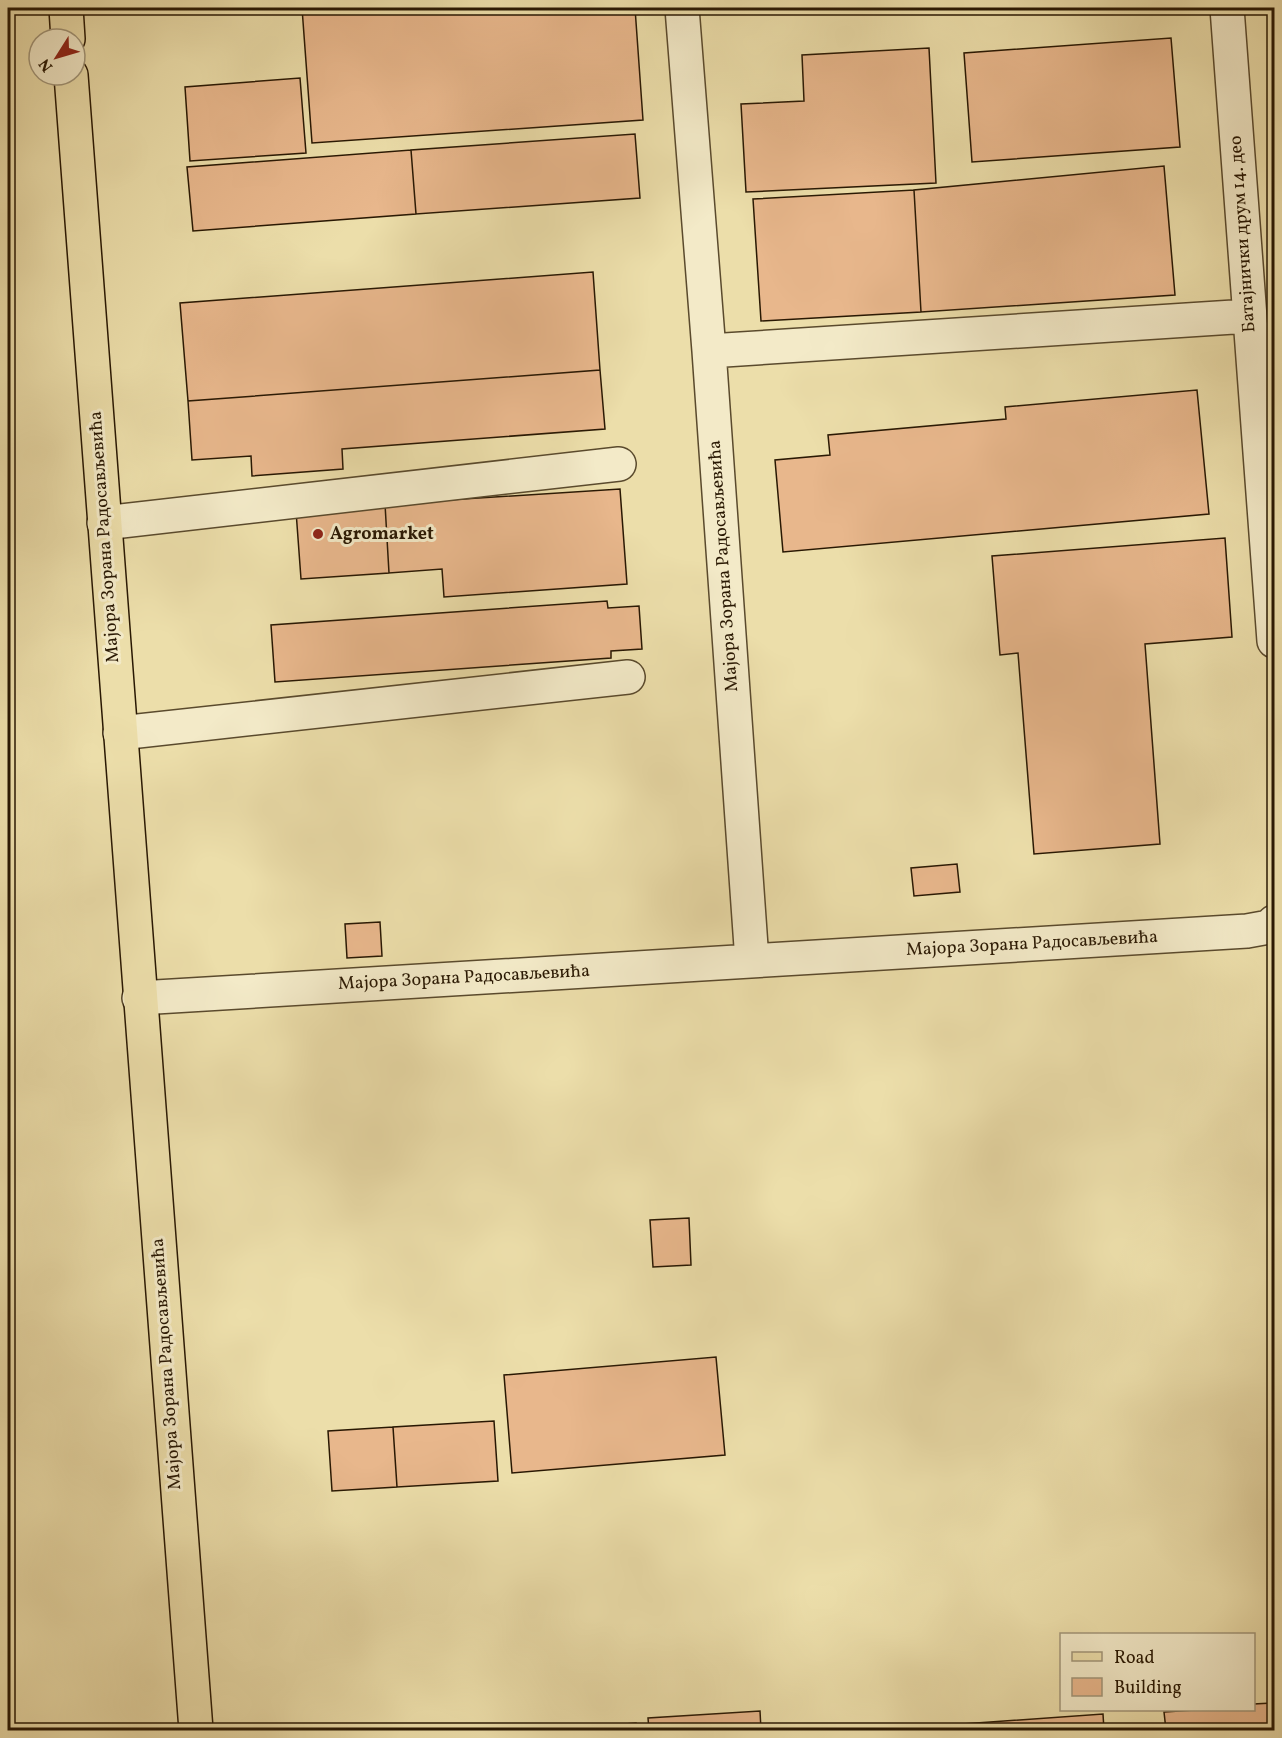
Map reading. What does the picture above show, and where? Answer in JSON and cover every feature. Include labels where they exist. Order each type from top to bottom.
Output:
[{"type":"main road","points":[[66,8],[67,27]]},
{"type":"main road","name":"Мајора Зорана Радосављевића","points":[[72,87],[196,1731]]},
{"type":"lane","name":"Мајора Зорана Радосављевића","points":[[682,8],[709,351],[752,961]]},
{"type":"lane","name":"Батајнички друм 14. део","points":[[1227,8],[1275,641]]},
{"type":"lane","points":[[709,351],[1249,316]]},
{"type":"lane","points":[[104,524],[619,464]]},
{"type":"lane","points":[[120,732],[628,677]]},
{"type":"lane","name":"Мајора Зорана Радосављевића","points":[[139,998],[1247,931],[1269,927],[1275,922]]},
{"type":"building","points":[[302,8],[635,8],[643,120],[312,143]]},
{"type":"building","points":[[1171,38],[1180,147],[972,162],[964,53]]},
{"type":"building","points":[[929,48],[936,183],[746,192],[741,104],[804,101],[802,55]]},
{"type":"building","points":[[300,78],[306,153],[190,161],[185,87]]},
{"type":"building","points":[[635,134],[640,198],[416,214],[411,150]]},
{"type":"building","points":[[411,150],[416,214],[193,231],[187,167]]},
{"type":"building","points":[[1164,166],[1175,295],[921,312],[914,190]]},
{"type":"building","points":[[914,190],[921,312],[761,321],[753,199]]},
{"type":"building","points":[[593,272],[600,370],[188,401],[180,303]]},
{"type":"building","points":[[600,370],[605,429],[342,449],[343,469],[252,476],[251,456],[192,460],[188,401]]},
{"type":"building","points":[[1197,390],[1209,514],[783,552],[775,460],[830,455],[828,435],[1006,419],[1005,407]]},
{"type":"building","points":[[620,489],[627,584],[444,597],[442,569],[389,573],[385,504]]},
{"type":"building","points":[[385,504],[389,573],[301,579],[296,511]]},
{"type":"building","points":[[1225,538],[1232,637],[1145,644],[1160,844],[1034,854],[1018,653],[1000,655],[992,556]]},
{"type":"building","points":[[607,601],[608,608],[639,606],[642,649],[611,651],[611,658],[275,682],[271,625]]},
{"type":"building","points":[[957,864],[960,892],[914,896],[911,868]]},
{"type":"building","points":[[380,922],[382,956],[347,958],[345,924]]},
{"type":"building","points":[[689,1218],[691,1265],[653,1267],[650,1220]]},
{"type":"building","points":[[716,1357],[725,1455],[512,1473],[504,1375]]},
{"type":"building","points":[[494,1421],[498,1481],[397,1487],[393,1427]]},
{"type":"building","points":[[393,1427],[397,1487],[332,1491],[328,1431]]},
{"type":"building","points":[[1274,1703],[1274,1730],[1166,1730],[1164,1712],[1255,1711],[1255,1704]]},
{"type":"building","points":[[760,1711],[761,1730],[649,1730],[648,1718]]},
{"type":"building","points":[[1103,1714],[1104,1730],[878,1730]]},
{"type":"building","points":[[636,1723],[637,1730],[549,1730]]},
{"type":"place","name":"Agromarket","points":[[318,534]]}]
